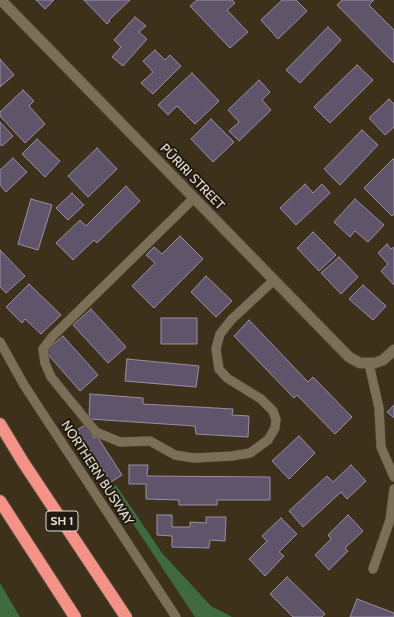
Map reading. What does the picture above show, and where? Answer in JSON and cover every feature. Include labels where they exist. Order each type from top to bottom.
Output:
[{"type":"highway","name":"SH 1","points":[[0,424],[22,462],[126,617]]},
{"type":"highway","points":[[0,501],[75,617]]},
{"type":"street","name":"PŪRIRI STREET","points":[[1,0],[349,357],[356,361],[369,364]]},
{"type":"street","points":[[369,364],[379,362],[394,350]]},
{"type":"lane","points":[[194,198],[52,336],[44,349],[45,363],[51,377],[96,432],[120,442],[150,441],[175,455],[194,458],[232,456],[250,453],[268,440],[275,428],[273,411],[261,398],[227,378],[219,369],[216,349],[220,334],[231,320],[274,280]]},
{"type":"lane","name":"NORTHERN BUSWAY","points":[[0,342],[24,385],[176,617]]},
{"type":"lane","points":[[369,364],[379,408],[380,447],[394,477]]},
{"type":"lane","points":[[372,569],[390,520],[394,489]]},
{"type":"green space","points":[[116,485],[162,553],[211,606],[232,617],[195,617],[110,489]]},
{"type":"green space","points":[[0,583],[20,617],[0,617]]},
{"type":"building","points":[[36,0],[54,0],[45,9]]},
{"type":"building","points":[[84,0],[130,0],[109,20],[110,21],[107,24]]},
{"type":"building","points":[[197,0],[232,0],[235,3],[227,10],[248,32],[230,48],[190,6]]},
{"type":"building","points":[[282,0],[296,0],[307,11],[278,39],[261,20]]},
{"type":"building","points":[[342,0],[374,0],[369,5],[394,30],[394,63],[337,5]]},
{"type":"building","points":[[135,17],[146,26],[139,32],[147,39],[123,66],[112,57],[121,47],[114,40]]},
{"type":"building","points":[[328,27],[341,40],[300,83],[286,70]]},
{"type":"building","points":[[155,50],[165,60],[170,55],[181,66],[153,94],[141,83],[153,72],[143,61]]},
{"type":"building","points":[[0,59],[14,75],[0,87]]},
{"type":"building","points":[[357,65],[373,80],[330,123],[314,107]]},
{"type":"building","points":[[192,73],[219,101],[195,124],[177,106],[168,115],[158,105]]},
{"type":"building","points":[[259,80],[270,92],[262,100],[271,110],[239,141],[229,131],[239,122],[228,110]]},
{"type":"building","points":[[23,90],[34,101],[29,106],[45,124],[25,143],[0,116],[0,112]]},
{"type":"building","points":[[389,99],[394,104],[394,127],[385,135],[369,118]]},
{"type":"building","points":[[211,119],[234,142],[213,162],[191,139]]},
{"type":"building","points":[[0,122],[13,136],[2,146],[0,144]]},
{"type":"building","points":[[362,130],[378,145],[340,185],[324,169]]},
{"type":"building","points":[[37,139],[60,161],[45,177],[22,154]]},
{"type":"building","points":[[97,148],[117,169],[88,197],[68,176]]},
{"type":"building","points":[[13,158],[27,172],[6,192],[0,185],[0,170]]},
{"type":"building","points":[[393,159],[394,214],[392,216],[364,188]]},
{"type":"building","points":[[305,184],[313,193],[322,184],[330,193],[296,225],[280,208]]},
{"type":"building","points":[[126,186],[140,201],[97,243],[94,240],[73,260],[56,243],[80,220],[86,226]]},
{"type":"building","points":[[72,193],[84,205],[68,220],[56,208]]},
{"type":"building","points":[[31,199],[52,205],[38,250],[18,244]]},
{"type":"building","points":[[355,199],[384,225],[368,242],[355,231],[350,237],[334,222]]},
{"type":"building","points":[[313,232],[336,255],[319,271],[297,248]]},
{"type":"building","points":[[180,236],[203,259],[154,308],[132,286],[155,263],[146,255],[154,247],[162,254]]},
{"type":"building","points":[[387,244],[391,249],[394,247],[394,285],[381,271],[388,264],[378,253]]},
{"type":"building","points":[[0,250],[25,276],[6,293],[0,287]]},
{"type":"building","points":[[339,257],[358,277],[341,294],[321,273]]},
{"type":"building","points":[[206,276],[232,301],[216,317],[191,292]]},
{"type":"building","points":[[29,284],[61,315],[41,334],[25,319],[22,323],[6,307]]},
{"type":"building","points":[[363,285],[386,306],[373,320],[349,299]]},
{"type":"building","points":[[91,309],[126,347],[108,363],[73,325]]},
{"type":"building","points":[[161,318],[197,318],[197,344],[161,344]]},
{"type":"building","points":[[249,320],[308,382],[313,377],[352,417],[335,434],[297,395],[294,398],[234,336]]},
{"type":"building","points":[[63,336],[98,375],[80,391],[45,351]]},
{"type":"building","points":[[127,359],[199,366],[196,387],[125,381]]},
{"type":"building","points":[[90,394],[143,398],[143,404],[233,409],[232,415],[249,416],[248,437],[196,434],[195,426],[89,419]]},
{"type":"building","points":[[394,405],[394,418],[387,412]]},
{"type":"building","points":[[86,424],[94,438],[97,436],[122,475],[111,482],[77,430]]},
{"type":"building","points":[[299,436],[315,453],[289,479],[272,461]]},
{"type":"building","points":[[129,465],[148,465],[147,476],[270,477],[270,500],[217,500],[217,505],[179,505],[179,500],[146,499],[146,484],[129,484]]},
{"type":"building","points":[[351,465],[366,481],[347,499],[341,492],[303,527],[289,511],[327,476],[333,482]]},
{"type":"building","points":[[157,515],[172,515],[172,527],[190,527],[190,522],[206,523],[206,517],[226,517],[225,541],[210,540],[209,548],[172,547],[172,536],[157,535]]},
{"type":"building","points":[[348,515],[363,531],[345,548],[348,551],[329,570],[315,555],[331,539],[328,535]]},
{"type":"building","points":[[281,518],[297,534],[279,552],[284,556],[265,576],[249,559],[267,541],[262,536]]},
{"type":"building","points":[[287,577],[325,614],[322,617],[293,617],[270,594]]},
{"type":"building","points":[[357,599],[394,613],[394,617],[350,617]]}]
